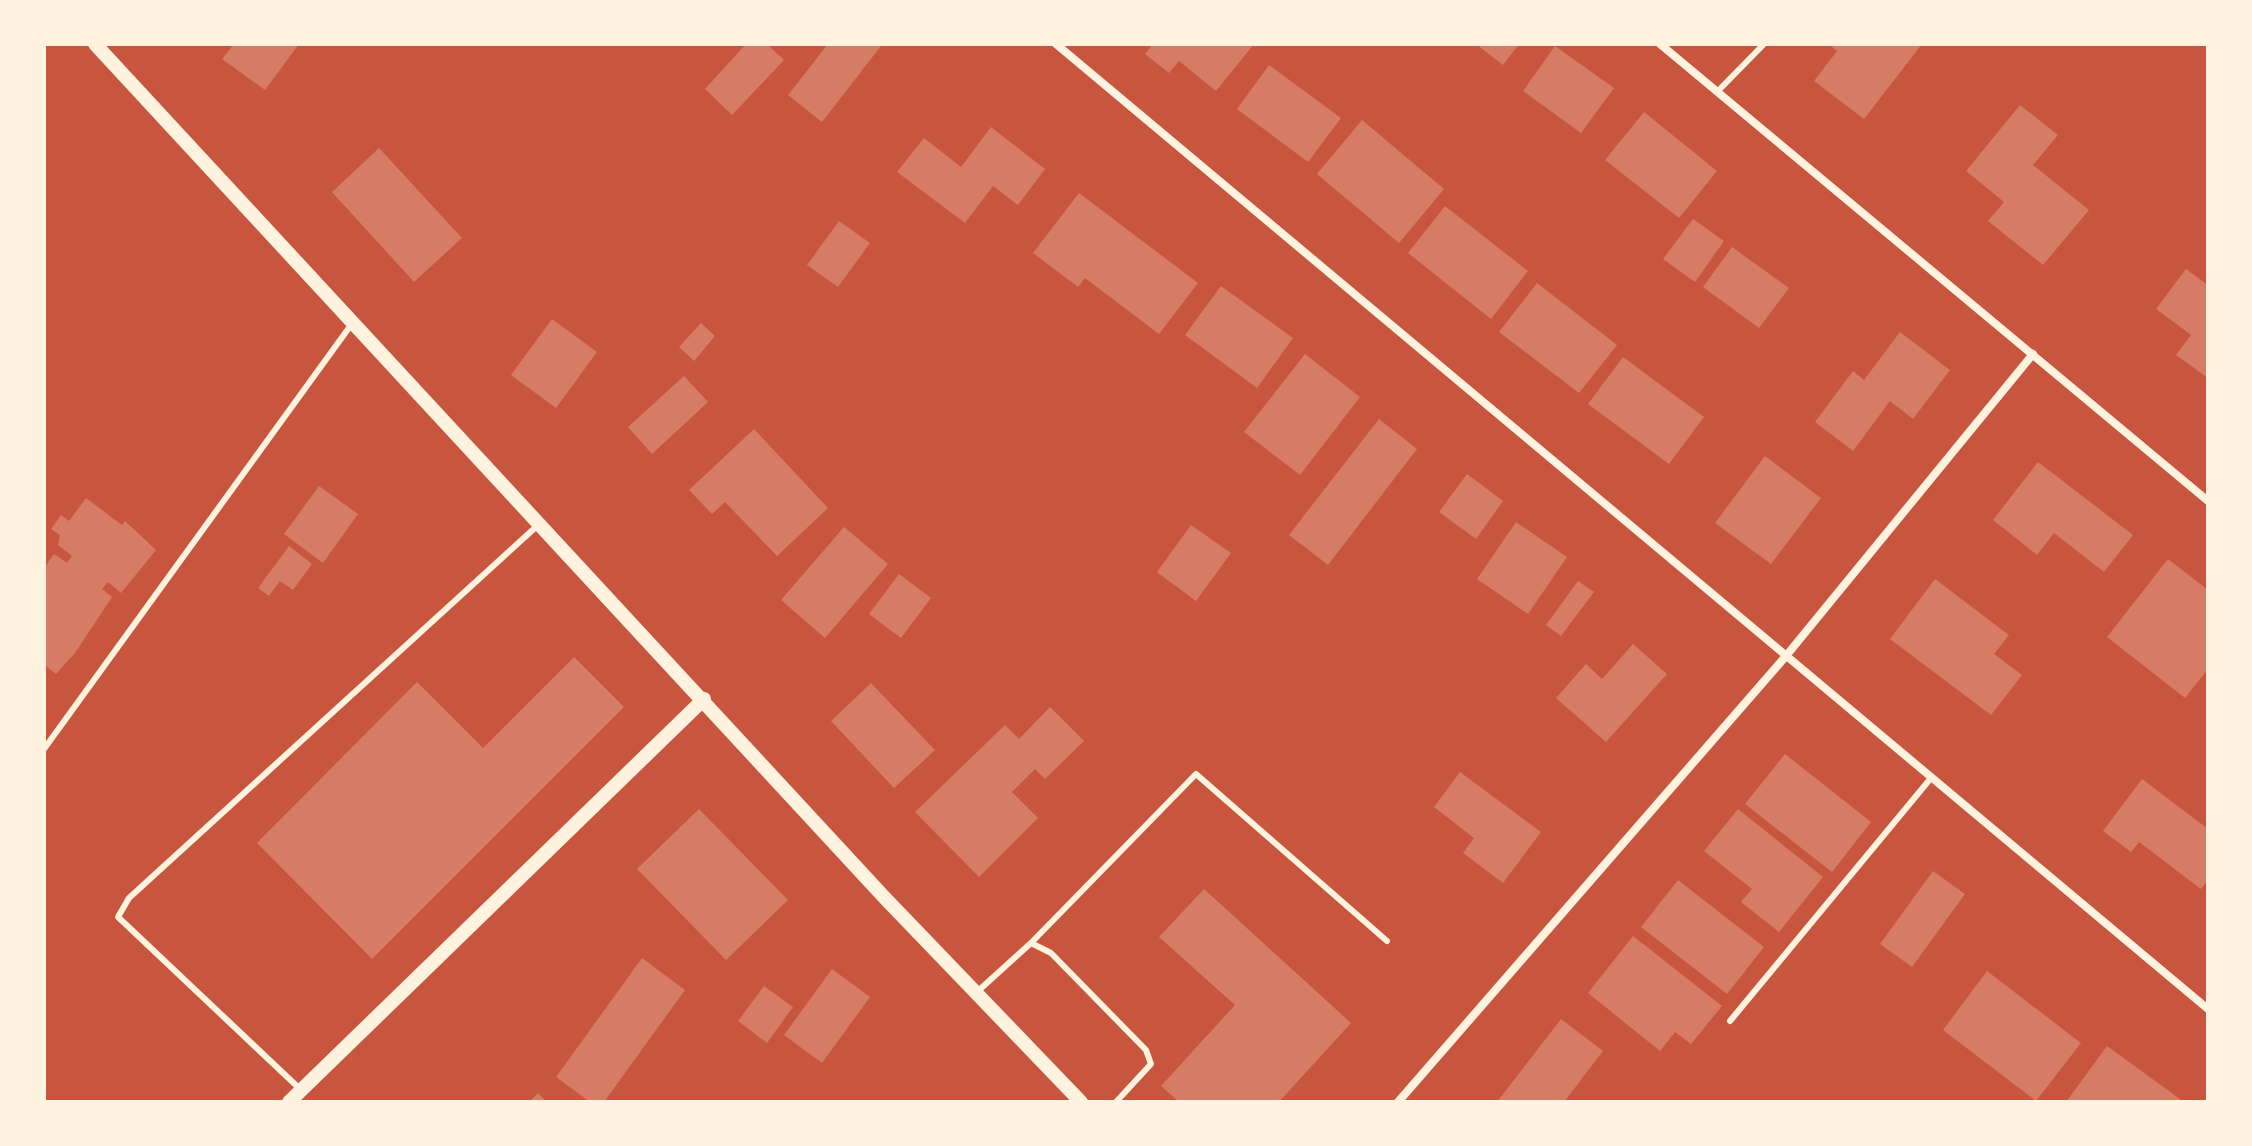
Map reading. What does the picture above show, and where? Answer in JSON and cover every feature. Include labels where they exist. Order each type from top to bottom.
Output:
[{"type":"street","points":[[95,44],[975,994],[1081,1102]]},
{"type":"street","points":[[1056,44],[2208,1009]]},
{"type":"street","points":[[1660,44],[2208,501]]},
{"type":"street","points":[[1398,1102],[1786,656],[2033,354]]},
{"type":"street","points":[[289,1102],[704,699]]},
{"type":"lane","points":[[1717,92],[1764,44]]},
{"type":"lane","points":[[44,749],[353,322]]},
{"type":"lane","points":[[301,1090],[118,917],[129,898],[540,523]]},
{"type":"lane","points":[[975,994],[1031,943],[1196,774],[1387,941]]},
{"type":"lane","points":[[1730,1021],[1931,778]]},
{"type":"lane","points":[[1031,943],[1051,953],[1146,1050],[1151,1064],[1116,1102]]},
{"type":"building","points":[[234,44],[299,44],[265,90],[222,59]]},
{"type":"building","points":[[746,44],[767,44],[784,60],[732,115],[705,89]]},
{"type":"building","points":[[828,44],[881,46],[822,122],[788,95]]},
{"type":"building","points":[[1153,44],[1254,44],[1216,91],[1179,61],[1169,73],[1145,54]]},
{"type":"building","points":[[1476,44],[1519,44],[1503,65]]},
{"type":"building","points":[[1834,44],[1922,44],[1864,119],[1814,81],[1837,51],[1832,47]]},
{"type":"building","points":[[1555,46],[1614,88],[1581,133],[1523,91]]},
{"type":"building","points":[[1269,65],[1341,118],[1308,162],[1237,109]]},
{"type":"building","points":[[2020,105],[2058,135],[2033,165],[2089,210],[2043,265],[1988,221],[2004,202],[1966,171]]},
{"type":"building","points":[[1644,112],[1717,171],[1679,218],[1605,160]]},
{"type":"building","points":[[1362,120],[1444,189],[1399,243],[1317,174]]},
{"type":"building","points":[[991,127],[1045,169],[1018,205],[993,186],[965,223],[897,172],[924,138],[961,167]]},
{"type":"building","points":[[379,148],[462,238],[414,282],[332,192]]},
{"type":"building","points":[[1079,193],[1198,283],[1159,334],[1085,278],[1078,287],[1033,253]]},
{"type":"building","points":[[1445,206],[1528,271],[1491,319],[1408,253]]},
{"type":"building","points":[[1693,219],[1724,241],[1695,282],[1663,259]]},
{"type":"building","points":[[839,221],[870,243],[838,287],[807,265]]},
{"type":"building","points":[[1732,247],[1789,288],[1759,328],[1703,287]]},
{"type":"building","points":[[2186,269],[2208,285],[2208,378],[2176,355],[2191,335],[2156,309]]},
{"type":"building","points":[[1537,283],[1617,345],[1579,393],[1499,332]]},
{"type":"building","points":[[1221,286],[1293,338],[1257,388],[1185,335]]},
{"type":"building","points":[[552,319],[597,352],[556,408],[511,375]]},
{"type":"building","points":[[701,323],[715,336],[694,361],[679,347]]},
{"type":"building","points":[[1900,332],[1950,370],[1913,419],[1890,401],[1853,451],[1815,422],[1853,371],[1864,380]]},
{"type":"building","points":[[1305,354],[1360,397],[1300,475],[1244,432]]},
{"type":"building","points":[[1623,357],[1704,417],[1669,464],[1588,404]]},
{"type":"building","points":[[684,376],[708,402],[652,454],[628,427]]},
{"type":"building","points":[[1379,419],[1417,449],[1328,565],[1289,535]]},
{"type":"building","points":[[754,429],[828,508],[777,556],[725,502],[712,514],[689,490]]},
{"type":"building","points":[[1765,456],[1821,498],[1771,564],[1715,523]]},
{"type":"building","points":[[2038,462],[2133,535],[2104,572],[2054,533],[2037,555],[1993,520]]},
{"type":"building","points":[[1467,474],[1503,501],[1476,539],[1439,512]]},
{"type":"building","points":[[319,486],[358,514],[323,563],[284,534]]},
{"type":"building","points":[[86,498],[122,525],[125,521],[156,550],[121,593],[108,582],[102,589],[112,597],[75,653],[56,674],[44,665],[44,568],[54,554],[67,563],[72,556],[58,545],[60,535],[51,529],[61,515],[69,521]]},
{"type":"building","points":[[1516,522],[1567,557],[1528,614],[1477,579]]},
{"type":"building","points":[[1191,525],[1231,553],[1196,601],[1157,572]]},
{"type":"building","points":[[844,527],[888,564],[825,638],[781,600]]},
{"type":"building","points":[[289,546],[312,564],[293,590],[280,581],[269,596],[258,588]]},
{"type":"building","points":[[2168,559],[2208,590],[2208,669],[2185,698],[2107,637]]},
{"type":"building","points":[[899,574],[931,598],[901,638],[869,614]]},
{"type":"building","points":[[1935,579],[2009,635],[1994,654],[2022,675],[1991,715],[1890,639]]},
{"type":"building","points":[[1578,581],[1594,592],[1561,636],[1546,625]]},
{"type":"building","points":[[1633,644],[1667,674],[1606,742],[1556,698],[1586,664],[1602,679]]},
{"type":"building","points":[[574,657],[624,707],[372,959],[257,843],[417,682],[483,748]]},
{"type":"building","points":[[871,683],[935,750],[894,788],[831,721]]},
{"type":"building","points":[[1050,707],[1084,741],[1045,779],[1035,769],[1012,792],[1038,818],[979,877],[915,812],[1005,725],[1019,739]]},
{"type":"building","points":[[1785,754],[1871,822],[1832,872],[1745,804]]},
{"type":"building","points":[[1460,772],[1541,832],[1503,883],[1463,853],[1474,838],[1434,807]]},
{"type":"building","points":[[2142,779],[2208,829],[2208,880],[2201,889],[2139,842],[2131,852],[2103,831]]},
{"type":"building","points":[[699,809],[788,900],[726,960],[637,869]]},
{"type":"building","points":[[1738,809],[1823,877],[1779,932],[1741,902],[1752,889],[1704,851]]},
{"type":"building","points":[[1933,871],[1965,894],[1912,967],[1880,944]]},
{"type":"building","points":[[1678,880],[1764,947],[1727,994],[1641,927]]},
{"type":"building","points":[[1204,889],[1351,1023],[1279,1102],[1179,1102],[1161,1086],[1235,1005],[1159,937]]},
{"type":"building","points":[[1633,936],[1722,1006],[1691,1044],[1675,1032],[1660,1051],[1588,993]]},
{"type":"building","points":[[642,958],[685,990],[604,1102],[590,1102],[556,1077]]},
{"type":"building","points":[[832,969],[870,997],[822,1063],[784,1035]]},
{"type":"building","points":[[1987,971],[2081,1043],[2036,1101],[1943,1030]]},
{"type":"building","points":[[764,986],[793,1007],[767,1043],[738,1021]]},
{"type":"building","points":[[1561,1019],[1603,1051],[1564,1102],[1497,1102]]},
{"type":"building","points":[[2107,1046],[2180,1099],[2178,1102],[2066,1102]]},
{"type":"building","points":[[538,1093],[547,1102],[529,1102]]}]
